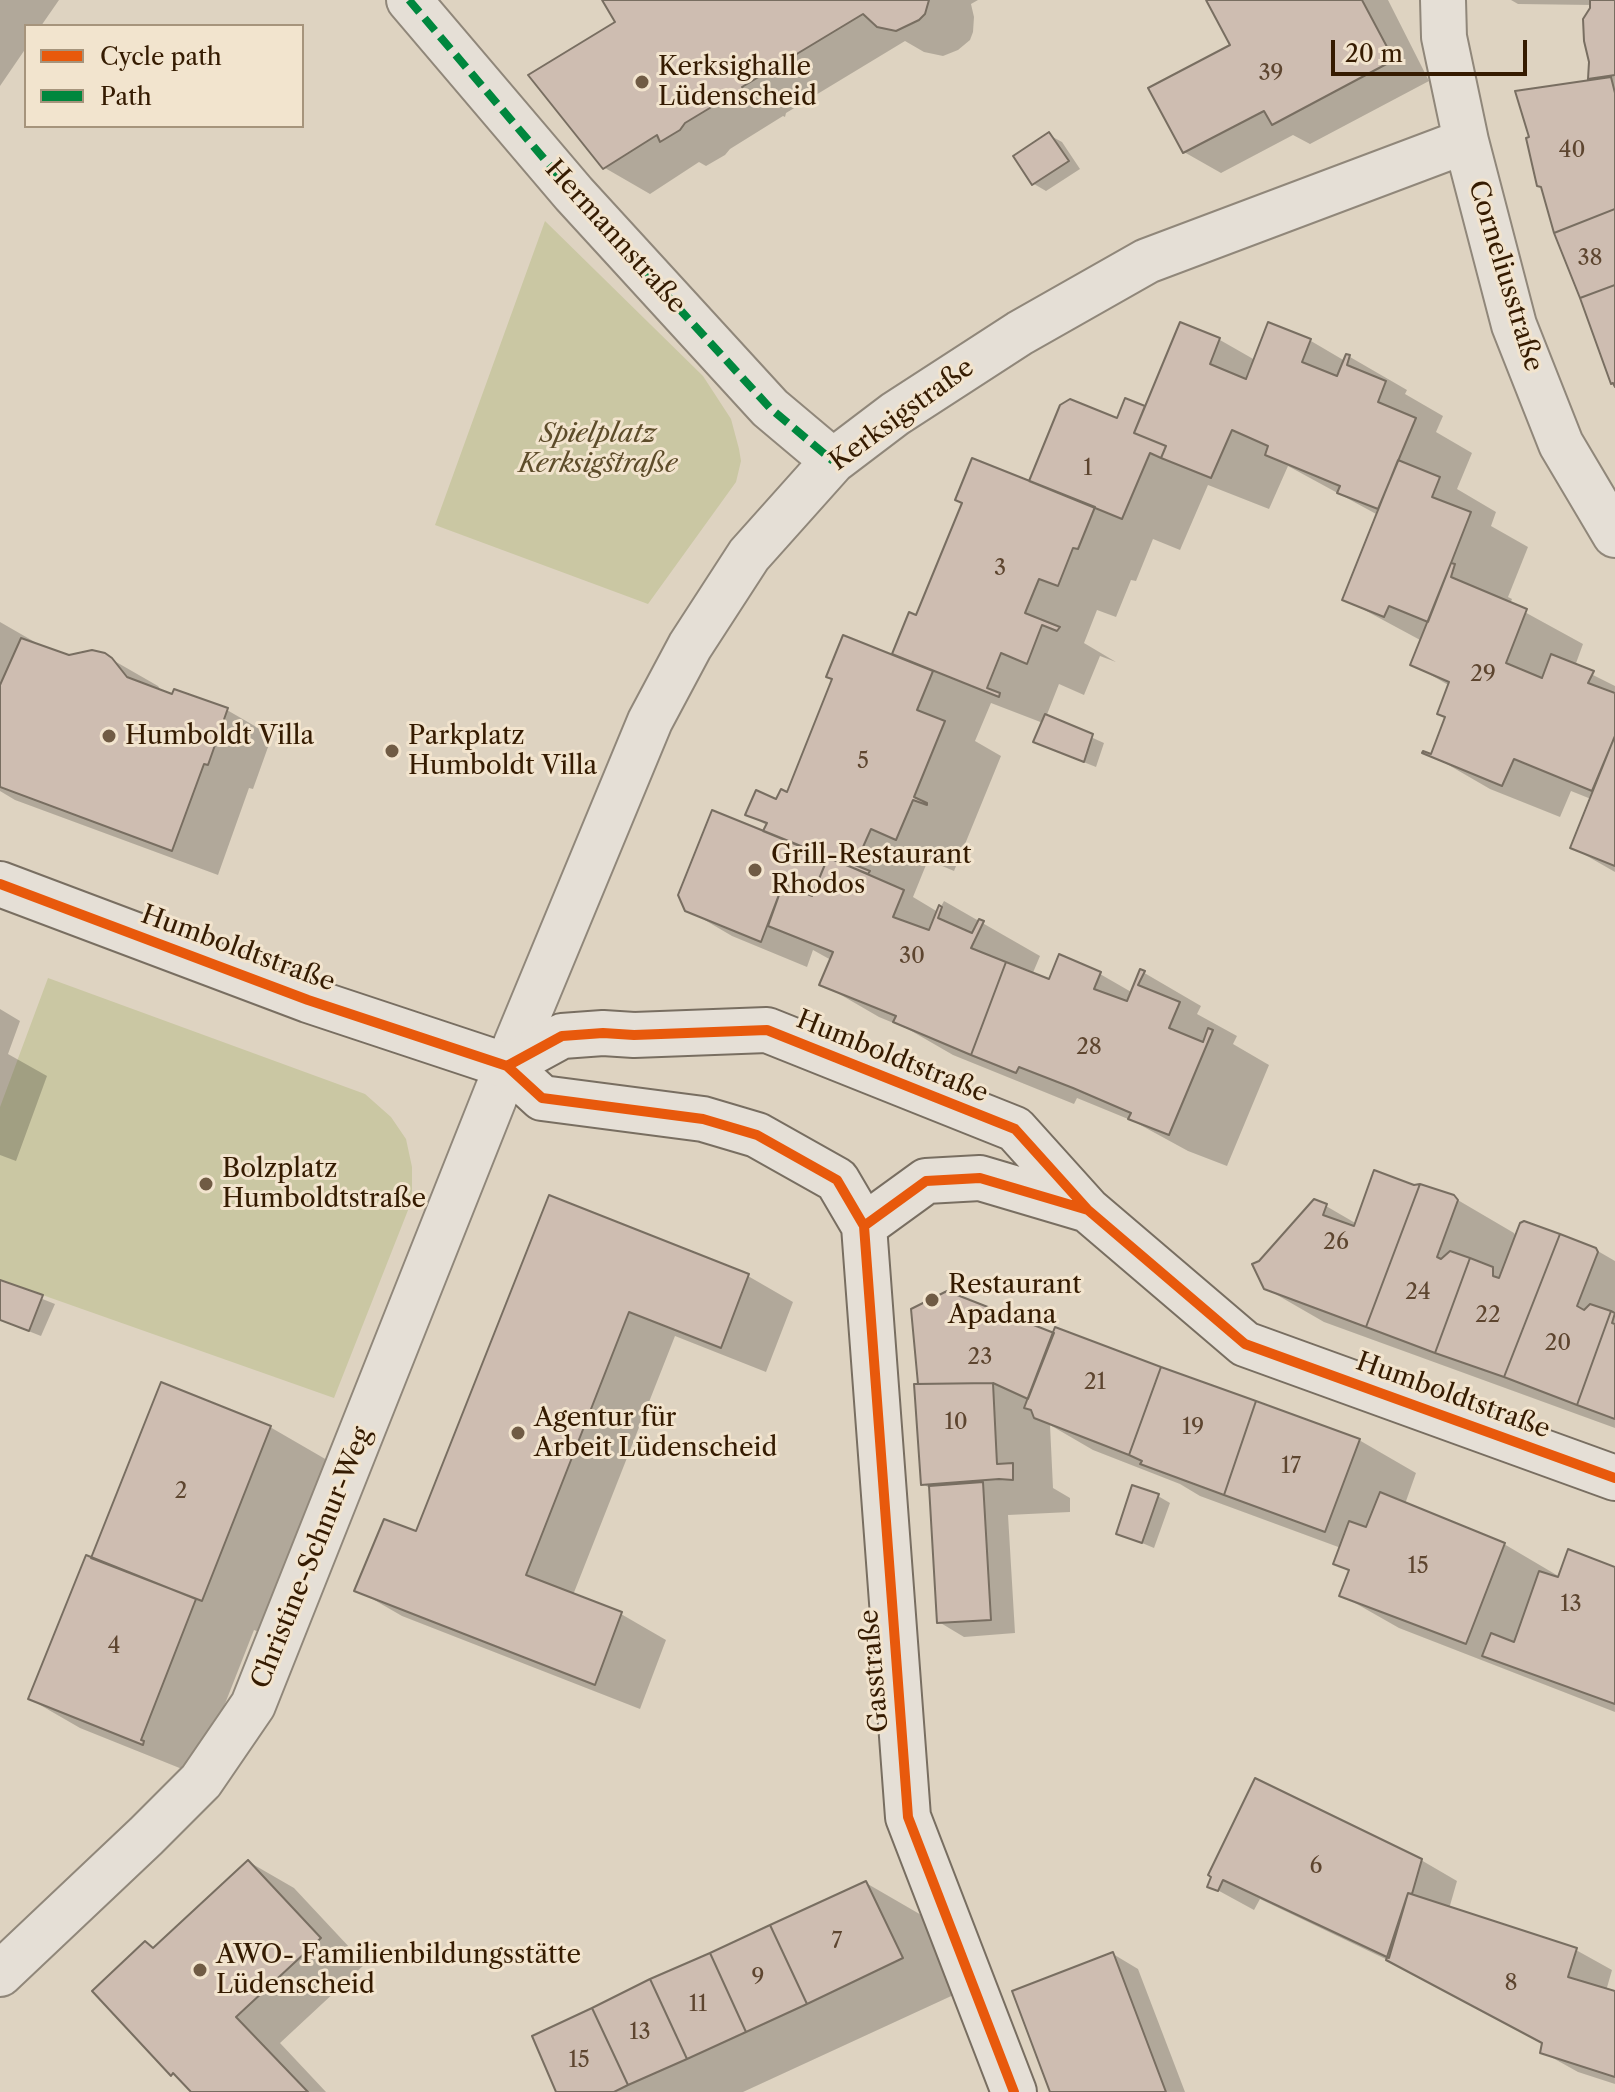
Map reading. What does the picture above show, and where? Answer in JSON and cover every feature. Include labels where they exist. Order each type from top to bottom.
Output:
[{"type":"street","name":"Hermannstraße","points":[[409,0],[574,194],[770,408],[833,461]]},
{"type":"street","name":"Corneliusstraße","points":[[1443,0],[1444,37],[1466,141],[1514,325],[1561,444],[1615,535]]},
{"type":"street","name":"Kerksigstraße","points":[[507,1066],[650,721],[690,646],[749,555],[833,461],[895,414],[1020,333],[1147,261],[1466,141]]},
{"type":"street","name":"Humboldtstraße","points":[[0,884],[308,1000],[507,1066],[542,1098],[703,1119],[757,1135],[837,1180],[864,1226],[926,1181],[980,1178],[1088,1210]]},
{"type":"street","name":"Humboldtstraße","points":[[507,1066],[562,1036],[767,1030],[1015,1129],[1088,1210],[1245,1344],[1615,1478]]},
{"type":"street","name":"Christine-Schnur-Weg","points":[[0,1974],[201,1781],[253,1705],[507,1066]]},
{"type":"street","name":"Gasstraße","points":[[864,1226],[908,1817],[1014,2092]]},
{"type":"green space","name":"Spielplatz Kerksigstraße","points":[[545,221],[703,376],[731,419],[741,461],[736,482],[648,604],[435,525]]},
{"type":"green space","name":"Bolzplatz Humboldtstraße","points":[[48,978],[365,1094],[391,1117],[406,1139],[412,1167],[412,1200],[334,1398],[0,1280],[0,1107]]},
{"type":"building","name":"Kerksighalle Lüdenscheid","points":[[602,0],[929,0],[925,14],[919,20],[896,31],[877,27],[863,14],[742,87],[744,90],[685,123],[680,130],[660,142],[657,135],[603,169],[528,75],[615,22]]},
{"type":"building","points":[[1206,0],[1362,0],[1394,60],[1272,125],[1264,111],[1183,153],[1148,88],[1230,45]]},
{"type":"building","points":[[1590,0],[1615,0],[1615,75],[1588,79],[1589,62],[1583,19],[1590,8]]},
{"type":"building","points":[[1611,77],[1615,93],[1615,209],[1554,233],[1541,187],[1537,186],[1526,138],[1529,137],[1515,91]]},
{"type":"building","points":[[1049,132],[1069,161],[1032,185],[1013,156]]},
{"type":"building","points":[[1615,209],[1615,285],[1580,298],[1554,233]]},
{"type":"building","points":[[1615,285],[1615,387],[1611,384],[1580,298]]},
{"type":"building","points":[[1180,322],[1220,338],[1210,364],[1246,379],[1268,322],[1311,339],[1302,362],[1337,376],[1346,354],[1350,355],[1347,365],[1386,381],[1378,402],[1416,418],[1378,509],[1337,493],[1340,486],[1265,455],[1268,446],[1232,430],[1211,478],[1161,458],[1166,446],[1134,433]]},
{"type":"building","points":[[1125,398],[1145,406],[1134,433],[1166,446],[1161,458],[1150,453],[1122,519],[1029,481],[1060,405],[1070,399],[1117,418]]},
{"type":"building","points":[[972,458],[1095,507],[1078,549],[1073,548],[1058,586],[1039,579],[1025,613],[1060,627],[1057,631],[1042,625],[1027,664],[1001,653],[987,688],[1000,693],[999,697],[892,654],[909,612],[916,615],[962,503],[955,500]]},
{"type":"building","points":[[1398,460],[1440,477],[1432,497],[1471,512],[1428,622],[1389,606],[1384,617],[1342,600]]},
{"type":"building","points":[[1451,563],[1455,564],[1451,577],[1527,609],[1506,663],[1542,678],[1551,654],[1594,671],[1588,683],[1615,693],[1615,736],[1592,791],[1514,759],[1502,786],[1422,753],[1431,754],[1445,717],[1437,714],[1449,682],[1410,665]]},
{"type":"building","points":[[843,635],[933,671],[917,710],[945,721],[914,797],[927,805],[913,800],[896,840],[871,829],[855,865],[870,871],[868,874],[763,831],[767,823],[745,815],[756,790],[776,799],[781,789],[787,792],[832,679],[826,677]]},
{"type":"building","name":"Humboldt Villa","points":[[21,638],[69,655],[92,650],[105,653],[127,677],[172,694],[174,689],[228,708],[172,851],[0,787],[0,685]]},
{"type":"building","points":[[1045,714],[1093,734],[1084,762],[1033,742]]},
{"type":"building","points":[[1615,738],[1615,866],[1570,848]]},
{"type":"building","name":"Grill-Restaurant Rhodos","points":[[712,810],[828,857],[812,896],[783,884],[761,942],[685,911],[678,895]]},
{"type":"building","points":[[828,857],[904,890],[893,917],[929,930],[939,905],[942,907],[938,918],[972,933],[979,919],[984,921],[971,948],[1006,962],[971,1055],[893,1022],[896,1016],[819,985],[833,952],[768,926],[783,884],[812,896]]},
{"type":"building","points":[[1059,954],[1101,972],[1094,989],[1127,1001],[1140,969],[1145,971],[1138,985],[1180,1002],[1169,1028],[1203,1042],[1208,1028],[1213,1030],[1169,1135],[1128,1119],[1131,1113],[1073,1088],[1019,1067],[1016,1073],[971,1055],[1006,962],[1049,979]]},
{"type":"building","points":[[1374,1170],[1414,1185],[1420,1184],[1366,1327],[1264,1289],[1252,1264],[1259,1261],[1314,1199],[1327,1204],[1323,1215],[1354,1226]]},
{"type":"building","points":[[1420,1184],[1454,1195],[1458,1200],[1437,1257],[1441,1259],[1450,1251],[1470,1258],[1435,1353],[1366,1327]]},
{"type":"building","name":"Agentur für Arbeit Lüdenscheid","points":[[549,1195],[749,1274],[721,1348],[629,1312],[526,1575],[622,1612],[595,1685],[354,1591],[384,1519],[416,1531]]},
{"type":"building","points":[[1524,1221],[1560,1234],[1504,1377],[1435,1353],[1470,1258],[1493,1267],[1493,1276],[1499,1278],[1520,1223]]},
{"type":"building","points":[[1560,1234],[1596,1248],[1598,1252],[1577,1306],[1584,1310],[1590,1304],[1611,1311],[1577,1405],[1504,1377]]},
{"type":"building","points":[[0,1280],[43,1295],[29,1331],[0,1320]]},
{"type":"building","points":[[947,1291],[1054,1333],[1028,1399],[993,1383],[918,1384],[911,1309]]},
{"type":"building","points":[[1611,1311],[1615,1313],[1612,1323],[1615,1324],[1615,1419],[1577,1405]]},
{"type":"building","points":[[1055,1327],[1161,1367],[1129,1455],[1034,1418],[1031,1410],[1024,1408]]},
{"type":"building","points":[[1161,1367],[1256,1401],[1224,1495],[1140,1464],[1142,1461],[1129,1455]]},
{"type":"building","points":[[161,1382],[271,1426],[202,1601],[91,1558]]},
{"type":"building","points":[[993,1383],[997,1464],[1013,1463],[1013,1480],[921,1485],[914,1384]]},
{"type":"building","points":[[1256,1401],[1360,1439],[1325,1532],[1224,1495]]},
{"type":"building","points":[[983,1482],[991,1620],[937,1623],[929,1486]]},
{"type":"building","points":[[1132,1485],[1159,1494],[1142,1543],[1116,1534]]},
{"type":"building","points":[[1380,1492],[1505,1543],[1466,1644],[1339,1596],[1349,1570],[1333,1564],[1349,1521],[1366,1527]]},
{"type":"building","points":[[1568,1549],[1615,1567],[1615,1704],[1482,1656],[1491,1633],[1514,1642],[1539,1571],[1558,1577]]},
{"type":"building","points":[[86,1555],[196,1599],[141,1740],[144,1741],[143,1745],[28,1699]]},
{"type":"building","points":[[1255,1778],[1422,1859],[1412,1894],[1408,1893],[1389,1958],[1223,1880],[1218,1891],[1207,1887],[1211,1877],[1208,1875]]},
{"type":"building","name":"AWO- Familienbildungsstätte Lüdenscheid","points":[[248,1860],[321,1938],[236,2017],[308,2092],[191,2092],[173,2073],[171,2076],[92,1991],[145,1941],[153,1948]]},
{"type":"building","points":[[866,1881],[903,1958],[807,2004],[770,1925]]},
{"type":"building","points":[[1408,1893],[1577,1948],[1568,1977],[1615,1991],[1615,2077],[1540,2053],[1542,2043],[1386,1960]]},
{"type":"building","points":[[770,1925],[807,2004],[746,2032],[710,1953]]},
{"type":"building","points":[[1113,1952],[1166,2092],[1050,2092],[1012,1991]]},
{"type":"building","points":[[710,1953],[746,2032],[687,2059],[650,1979]]},
{"type":"building","points":[[650,1979],[687,2059],[628,2085],[592,2008]]},
{"type":"building","points":[[592,2008],[628,2085],[614,2092],[556,2092],[532,2036]]},
{"type":"marked path","points":[[409,0],[574,194],[770,408],[833,461]]},
{"type":"cycle path","points":[[0,884],[308,1000],[507,1066],[542,1098],[703,1119],[757,1135],[837,1180],[864,1226],[908,1817],[1014,2092]]},
{"type":"cycle path","points":[[507,1066],[562,1036],[767,1030],[1015,1129],[1088,1210],[1245,1344],[1615,1478]]},
{"type":"cycle path","points":[[864,1226],[926,1181],[980,1178],[1088,1210]]},
{"type":"place","name":"Kerksighalle Lüdenscheid","points":[[642,82]]},
{"type":"place","name":"Humboldt Villa","points":[[109,736]]},
{"type":"place","name":"Parkplatz Humboldt Villa","points":[[392,751]]},
{"type":"place","name":"Grill-Restaurant Rhodos","points":[[755,870]]},
{"type":"place","name":"Bolzplatz Humboldtstraße","points":[[206,1184]]},
{"type":"place","name":"Restaurant Apadana","points":[[932,1300]]},
{"type":"place","name":"Agentur für Arbeit Lüdenscheid","points":[[518,1433]]},
{"type":"place","name":"AWO- Familienbildungsstätte Lüdenscheid","points":[[200,1970]]}]
